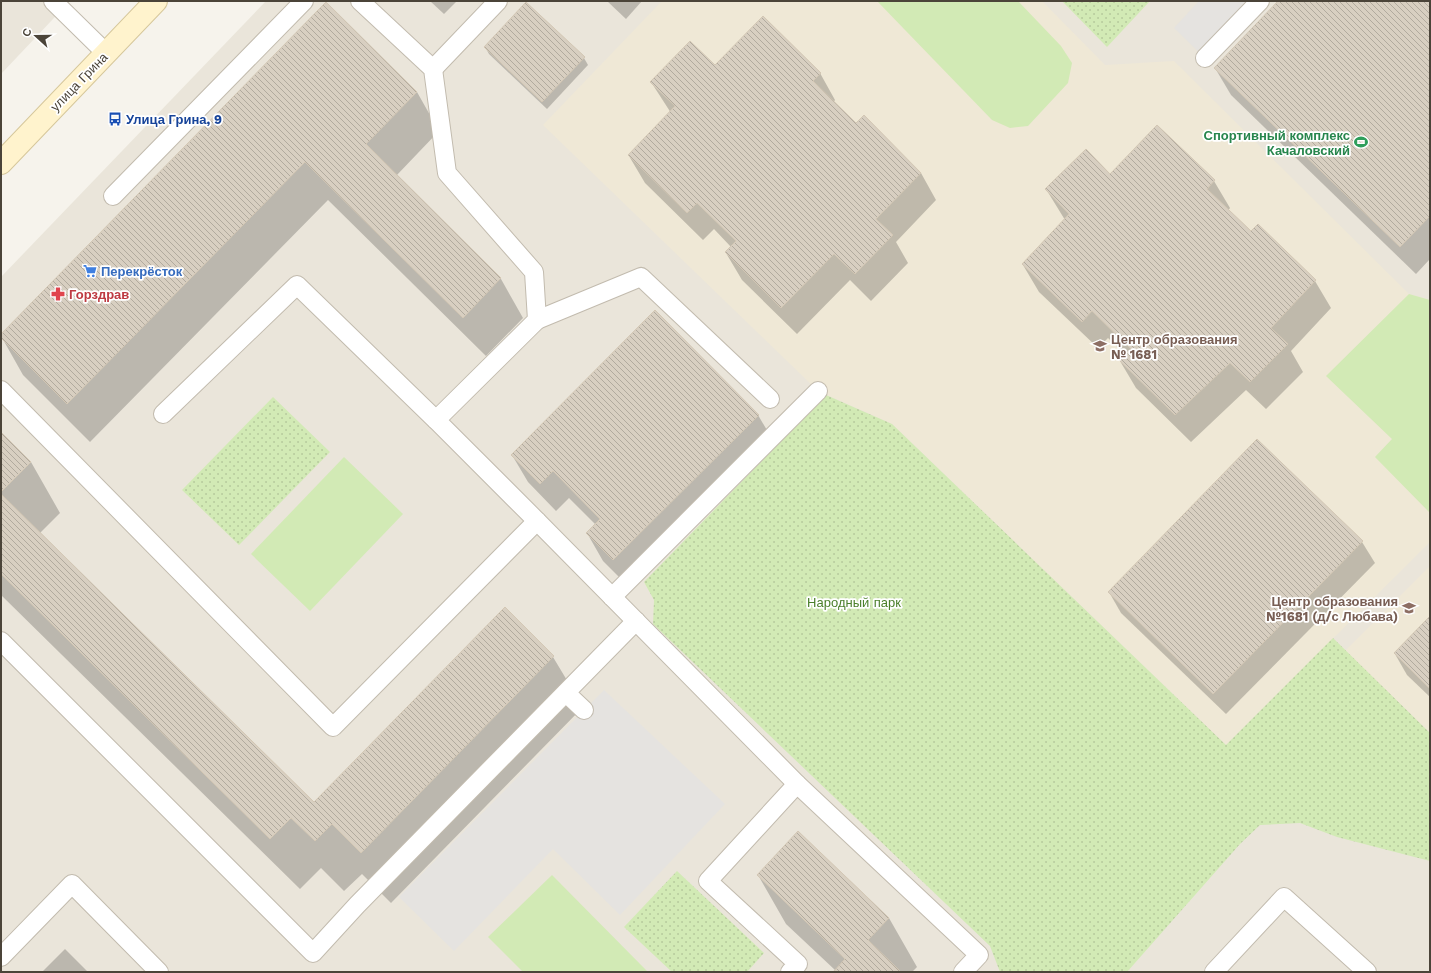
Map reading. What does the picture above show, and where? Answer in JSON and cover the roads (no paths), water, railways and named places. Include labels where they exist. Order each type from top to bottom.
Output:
[{"type":"street","name":"улица Грина","points":[[1,163],[156,1]]},
{"type":"lane","points":[[53,1],[106,53]]},
{"type":"lane","points":[[113,196],[304,1]]},
{"type":"lane","points":[[360,1],[432,69],[447,173],[534,272],[537,320]]},
{"type":"lane","points":[[432,69],[498,1]]},
{"type":"lane","points":[[1205,58],[1260,1]]},
{"type":"lane","points":[[436,420],[537,320],[641,277],[770,399]]},
{"type":"lane","points":[[163,414],[297,285],[436,420],[796,784],[979,955],[963,972]]},
{"type":"lane","points":[[1,390],[333,727],[536,521]]},
{"type":"lane","points":[[612,598],[818,392]]},
{"type":"lane","points":[[1,641],[313,953],[636,621]]},
{"type":"lane","points":[[566,693],[584,710]]},
{"type":"lane","points":[[790,972],[798,964],[708,881],[796,784]]},
{"type":"lane","points":[[1,957],[72,884],[159,972]]},
{"type":"lane","points":[[1214,972],[1284,897],[1367,972]]},
{"type":"place","name":"Улица Грина, 9","points":[[115,119]]},
{"type":"place","name":"Спортивный комплекс Качаловский","points":[[1361,142]]},
{"type":"place","name":"Перекрёсток","points":[[90,271]]},
{"type":"place","name":"Горздрав","points":[[58,294]]},
{"type":"place","name":"Центр образования № 1681","points":[[1100,346]]},
{"type":"place","name":"Центр образования №1681 (д/с Любава)","points":[[1409,608]]},
{"type":"park label","name":"Народный парк","points":[[854,602]]}]
